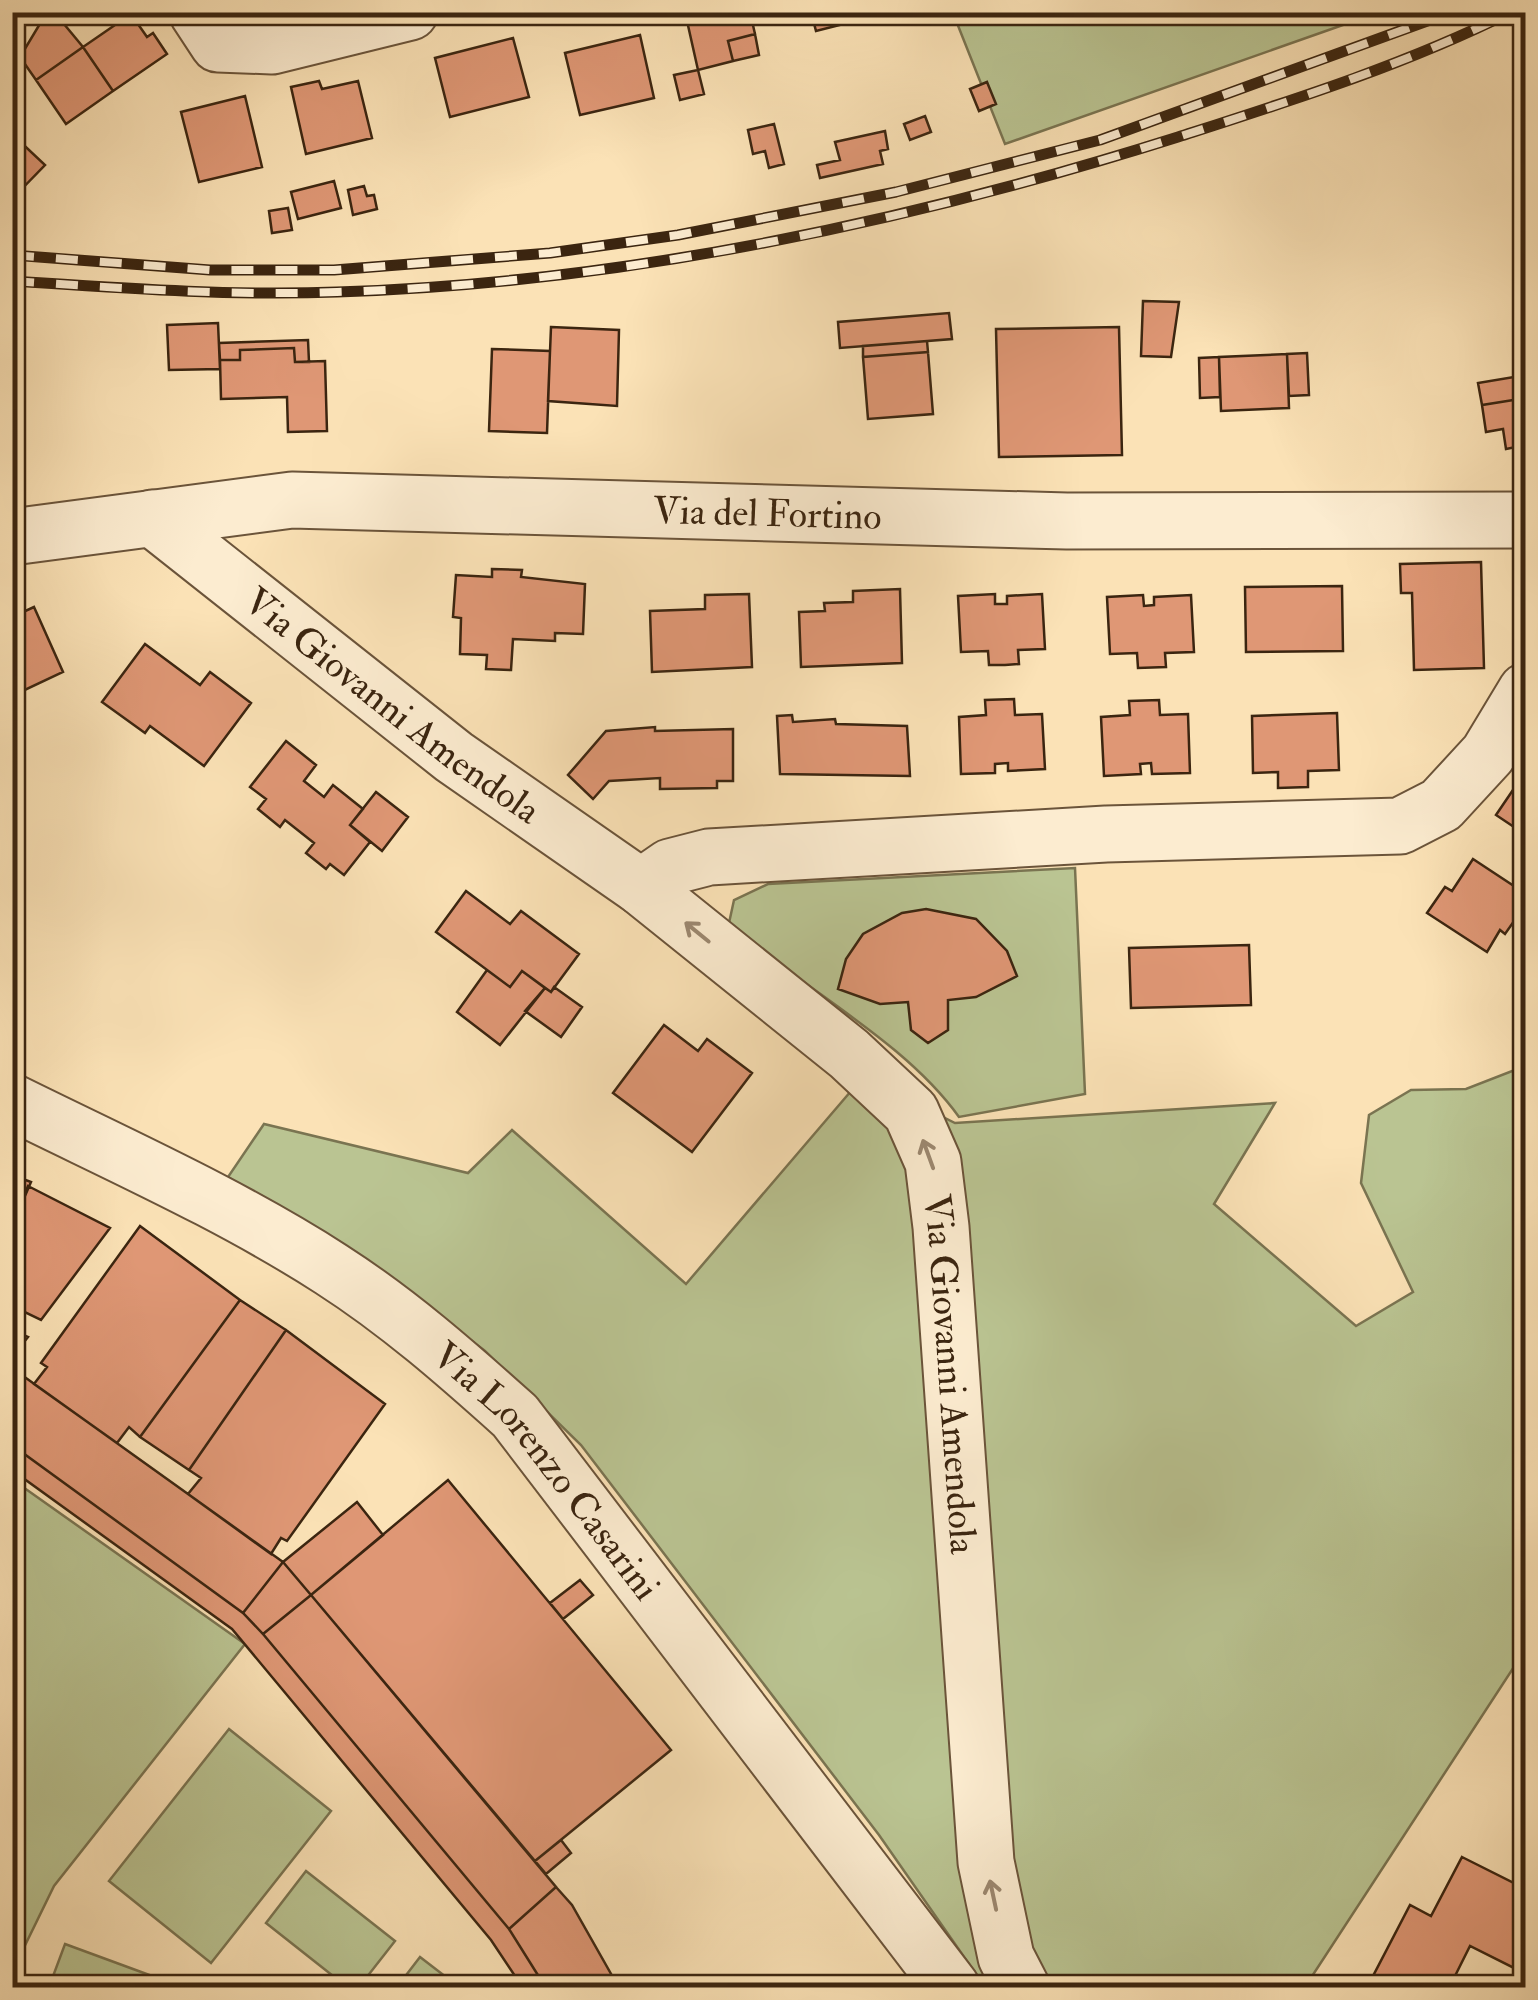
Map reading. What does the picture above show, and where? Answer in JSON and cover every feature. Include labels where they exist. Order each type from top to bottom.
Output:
[{"type":"street","points":[[196,12],[218,44],[272,46],[410,12]]},
{"type":"street","name":"Via del Fortino","points":[[12,538],[292,500],[1067,521],[1526,520]]},
{"type":"street","name":"Via Giovanni Amendola","points":[[152,518],[454,756],[641,887],[849,1054],[911,1112],[933,1162],[949,1319],[986,1862],[1006,1957],[1022,1988]]},
{"type":"street","points":[[641,887],[670,867],[708,857],[1106,834],[1400,826],[1442,805],[1488,754],[1526,692]]},
{"type":"street","name":"Via Lorenzo Casarini","points":[[12,1102],[190,1190],[330,1268],[430,1338],[516,1416],[952,1988]]},
{"type":"green space","points":[[953,13],[1377,13],[1005,144]]},
{"type":"green space","points":[[1075,868],[1085,1094],[959,1117],[910,1063],[729,923],[734,900],[768,884]]},
{"type":"green space","points":[[1525,1066],[1525,1650],[1305,1987],[985,1987],[879,1835],[581,1445],[485,1351],[375,1267],[228,1177],[264,1124],[468,1173],[512,1130],[686,1284],[863,1077],[955,1123],[1275,1103],[1214,1204],[1356,1326],[1413,1292],[1361,1183],[1369,1115],[1411,1090],[1466,1089]]},
{"type":"green space","points":[[13,1480],[245,1644],[54,1886],[13,1970]]},
{"type":"green space","points":[[229,1729],[331,1811],[211,1963],[109,1881]]},
{"type":"green space","points":[[306,1871],[395,1941],[359,1987],[347,1987],[266,1923]]},
{"type":"green space","points":[[65,1944],[182,1987],[49,1987]]},
{"type":"green space","points":[[420,1957],[459,1987],[397,1987]]},
{"type":"building","points":[[47,12],[54,12],[83,47],[36,80],[20,57]]},
{"type":"building","points":[[685,12],[750,12],[755,34],[728,41],[733,61],[698,70]]},
{"type":"building","points":[[811,12],[891,12],[816,31]]},
{"type":"building","points":[[131,14],[147,37],[153,33],[167,54],[113,91],[83,47]]},
{"type":"building","points":[[755,34],[759,55],[733,61],[728,41]]},
{"type":"building","points":[[640,35],[654,98],[580,115],[565,53]]},
{"type":"building","points":[[513,38],[529,97],[450,117],[435,58]]},
{"type":"building","points":[[83,47],[113,91],[66,124],[36,80]]},
{"type":"building","points":[[698,70],[704,94],[680,100],[674,75]]},
{"type":"building","points":[[319,81],[322,89],[358,81],[372,138],[306,154],[291,87]]},
{"type":"building","points":[[987,82],[996,104],[979,111],[970,89]]},
{"type":"building","points":[[245,96],[262,167],[199,182],[181,112]]},
{"type":"building","points":[[925,116],[931,132],[910,140],[904,124]]},
{"type":"building","points":[[774,124],[784,164],[769,168],[765,151],[753,154],[748,130]]},
{"type":"building","points":[[885,131],[888,149],[880,151],[883,164],[820,178],[817,165],[840,160],[835,142]]},
{"type":"building","points":[[12,134],[45,165],[12,199]]},
{"type":"building","points":[[334,181],[341,208],[298,219],[291,192]]},
{"type":"building","points":[[364,186],[367,196],[374,195],[377,209],[353,215],[348,190]]},
{"type":"building","points":[[288,208],[292,230],[272,233],[269,211]]},
{"type":"building","points":[[1143,301],[1179,302],[1171,357],[1141,356]]},
{"type":"building","points":[[949,313],[952,339],[840,348],[838,322]]},
{"type":"building","points":[[218,323],[220,369],[169,370],[167,325]]},
{"type":"building","points":[[551,327],[619,330],[617,406],[548,401]]},
{"type":"building","points":[[1119,327],[1122,455],[999,457],[996,329]]},
{"type":"building","points":[[308,340],[309,362],[295,362],[294,348],[240,350],[240,360],[220,360],[219,343]]},
{"type":"building","points":[[927,341],[928,352],[863,357],[863,346]]},
{"type":"building","points":[[294,348],[295,362],[325,361],[327,431],[288,432],[287,397],[221,399],[220,360],[240,360],[240,350]]},
{"type":"building","points":[[492,349],[550,351],[547,433],[489,431]]},
{"type":"building","points":[[928,352],[933,414],[868,419],[863,357]]},
{"type":"building","points":[[1307,353],[1309,395],[1289,396],[1287,354]]},
{"type":"building","points":[[1287,354],[1289,408],[1221,411],[1219,357]]},
{"type":"building","points":[[1219,357],[1220,397],[1200,398],[1199,358]]},
{"type":"building","points":[[1526,375],[1526,398],[1482,405],[1478,383]]},
{"type":"building","points":[[1526,398],[1526,445],[1506,449],[1503,429],[1486,432],[1482,405]]},
{"type":"building","points":[[1481,562],[1484,668],[1414,670],[1412,593],[1401,593],[1400,564]]},
{"type":"building","points":[[492,569],[522,570],[521,577],[585,584],[583,634],[555,633],[555,641],[513,639],[511,670],[486,669],[487,655],[460,654],[461,618],[453,617],[456,575],[492,577]]},
{"type":"building","points":[[1342,586],[1343,651],[1246,652],[1245,587]]},
{"type":"building","points":[[900,589],[902,663],[801,667],[799,612],[825,611],[824,603],[853,602],[853,591]]},
{"type":"building","points":[[749,594],[752,667],[652,672],[650,611],[705,609],[705,595]]},
{"type":"building","points":[[995,594],[995,604],[1007,604],[1007,596],[1042,594],[1045,649],[1018,650],[1019,664],[1005,665],[989,665],[988,651],[961,652],[958,596]]},
{"type":"building","points":[[1143,595],[1144,606],[1154,605],[1154,597],[1191,595],[1194,652],[1165,653],[1166,667],[1138,668],[1137,653],[1110,654],[1107,597]]},
{"type":"building","points":[[34,607],[63,672],[12,696],[12,617]]},
{"type":"building","points":[[145,644],[200,685],[210,672],[251,703],[204,766],[150,726],[145,733],[102,702]]},
{"type":"building","points":[[1014,699],[1015,715],[1042,714],[1045,769],[1008,771],[1008,763],[995,764],[995,773],[961,774],[959,717],[986,715],[985,700]]},
{"type":"building","points":[[1159,700],[1160,715],[1188,714],[1190,773],[1152,774],[1151,763],[1140,764],[1141,774],[1104,776],[1101,717],[1130,715],[1129,701]]},
{"type":"building","points":[[1337,713],[1339,770],[1308,771],[1308,787],[1278,788],[1278,772],[1253,773],[1252,716]]},
{"type":"building","points":[[792,715],[793,722],[835,719],[836,724],[907,726],[910,776],[780,774],[777,716]]},
{"type":"building","points":[[655,727],[655,731],[733,729],[733,781],[717,781],[717,788],[660,789],[660,778],[609,781],[593,799],[568,775],[606,731]]},
{"type":"building","points":[[286,741],[316,765],[304,781],[324,797],[333,785],[363,809],[350,825],[370,842],[344,875],[330,864],[326,869],[306,853],[314,843],[285,820],[280,827],[258,809],[266,799],[250,787]]},
{"type":"building","points":[[1517,784],[1523,788],[1526,784],[1526,835],[1496,815]]},
{"type":"building","points":[[376,792],[408,817],[382,851],[350,825]]},
{"type":"building","points":[[1473,859],[1526,894],[1526,904],[1505,934],[1500,930],[1487,952],[1427,913],[1445,887],[1452,891]]},
{"type":"building","points":[[466,891],[510,924],[521,911],[579,954],[551,992],[522,971],[510,987],[436,932]]},
{"type":"building","points":[[926,909],[976,919],[1007,951],[1017,976],[976,997],[948,1000],[948,1030],[928,1043],[911,1030],[908,1002],[880,1004],[838,989],[846,959],[863,934],[902,913]]},
{"type":"building","points":[[1249,945],[1251,1005],[1131,1008],[1129,948]]},
{"type":"building","points":[[487,970],[510,987],[522,971],[545,988],[500,1045],[457,1012]]},
{"type":"building","points":[[554,987],[582,1007],[561,1037],[525,1011],[545,988],[551,992]]},
{"type":"building","points":[[664,1025],[698,1051],[707,1039],[752,1073],[692,1152],[613,1093]]},
{"type":"building","points":[[12,1175],[31,1182],[12,1226]]},
{"type":"building","points":[[28,1186],[110,1228],[41,1320],[12,1306],[12,1226]]},
{"type":"building","points":[[140,1226],[240,1300],[140,1437],[129,1427],[117,1443],[34,1384],[47,1367],[41,1363]]},
{"type":"building","points":[[240,1300],[286,1330],[189,1470],[140,1437]]},
{"type":"building","points":[[12,1330],[28,1337],[12,1357]]},
{"type":"building","points":[[286,1330],[385,1404],[287,1541],[281,1538],[271,1554],[188,1494],[201,1478],[189,1470]]},
{"type":"building","points":[[12,1368],[283,1562],[243,1613],[12,1445]]},
{"type":"building","points":[[12,1445],[243,1613],[509,1929],[546,1988],[523,1988],[491,1940],[232,1629],[12,1470]]},
{"type":"building","points":[[448,1480],[671,1750],[535,1861],[311,1595]]},
{"type":"building","points":[[357,1502],[383,1535],[311,1595],[283,1562]]},
{"type":"building","points":[[283,1562],[311,1595],[263,1634],[243,1613]]},
{"type":"building","points":[[580,1580],[593,1595],[563,1619],[550,1603]]},
{"type":"building","points":[[311,1595],[556,1887],[509,1929],[263,1634]]},
{"type":"building","points":[[561,1840],[571,1853],[546,1874],[535,1861]]},
{"type":"building","points":[[1462,1857],[1518,1885],[1526,1870],[1526,1974],[1470,1946],[1449,1988],[1378,1988],[1381,1982],[1372,1978],[1410,1905],[1431,1916]]},
{"type":"building","points":[[556,1887],[572,1905],[619,1988],[546,1988],[509,1929]]},
{"type":"railway","points":[[12,255],[210,270],[334,270],[550,253],[678,235],[896,192],[1100,140],[1452,12]]},
{"type":"railway","points":[[12,281],[215,292],[337,292],[444,286],[657,262],[868,221],[1075,168],[1305,96],[1389,65],[1511,12]]}]
